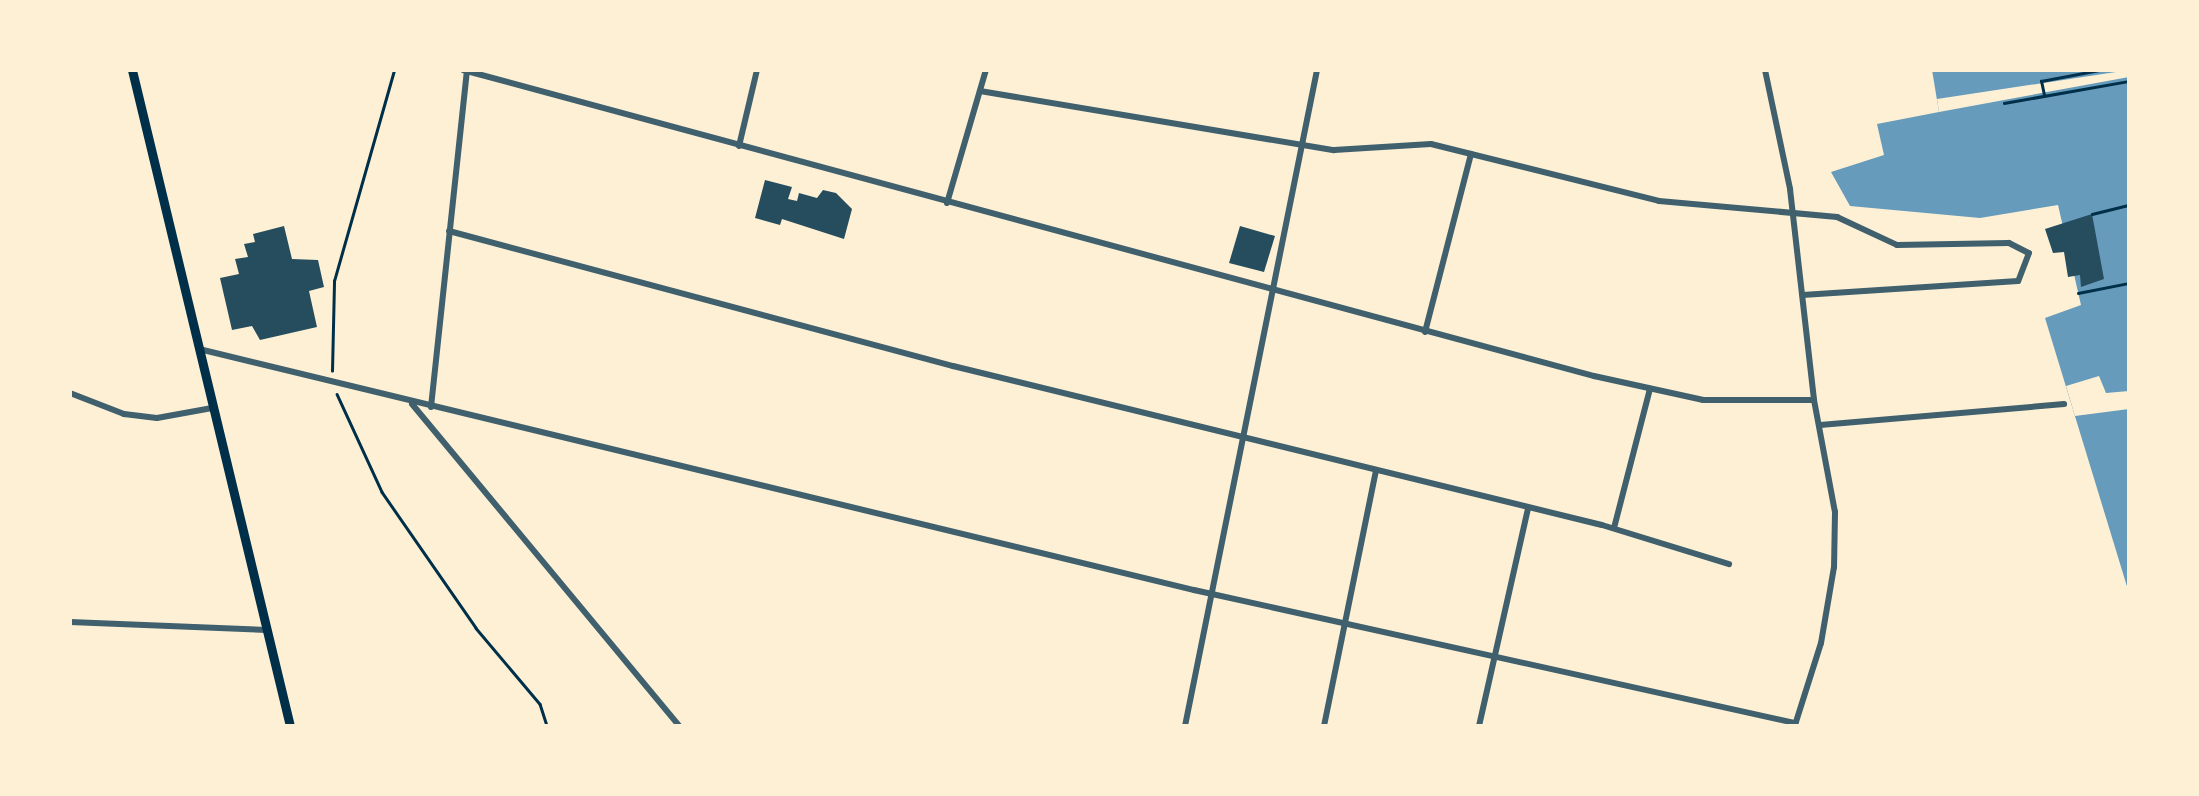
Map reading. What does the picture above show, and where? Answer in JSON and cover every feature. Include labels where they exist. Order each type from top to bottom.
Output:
[{"type":"main road","points":[[132,70],[290,726]]},
{"type":"street","points":[[738,146],[756,70]]},
{"type":"street","points":[[947,203],[986,70]]},
{"type":"street","points":[[1185,726],[1305,146],[1317,70]]},
{"type":"street","points":[[199,349],[412,404],[1212,594],[1795,724],[1821,643],[1834,567],[1835,512],[1814,400],[1792,215],[1766,70]]},
{"type":"street","points":[[431,407],[465,71],[1273,293],[1650,389],[1704,400],[1814,400]]},
{"type":"street","points":[[980,90],[1305,146],[1370,152],[1415,143],[1659,202],[1837,217],[1897,244],[2010,243],[2028,253],[2018,281],[1802,296]]},
{"type":"street","points":[[1425,332],[1471,154]]},
{"type":"street","points":[[449,231],[953,366],[1614,528],[1729,564]]},
{"type":"street","points":[[1614,528],[1650,389]]},
{"type":"street","points":[[70,393],[124,414],[157,418],[212,408]]},
{"type":"street","points":[[412,404],[679,726]]},
{"type":"street","points":[[1820,424],[2064,404]]},
{"type":"street","points":[[1324,726],[1376,470]]},
{"type":"street","points":[[1479,726],[1528,508]]},
{"type":"street","points":[[70,622],[267,630]]},
{"type":"path","points":[[332,364],[334,281],[394,70]]},
{"type":"path","points":[[2044,96],[2041,80],[2099,70]]},
{"type":"path","points":[[2004,103],[2129,82]]},
{"type":"path","points":[[2092,214],[2129,205]]},
{"type":"path","points":[[2078,294],[2129,283]]},
{"type":"path","points":[[342,412],[367,468],[476,628],[507,660],[547,726]]},
{"type":"water","points":[[1932,70],[2129,70],[2129,593],[2045,318],[2081,305],[2058,205],[1980,218],[1850,206],[1831,172],[1884,155],[1877,124],[1939,112]]},
{"type":"pier","points":[[2129,70],[2129,77],[1939,112],[1937,99]]},
{"type":"pier","points":[[2099,376],[2106,393],[2129,391],[2129,409],[2075,416],[2066,386]]},
{"type":"building","points":[[765,180],[792,187],[788,199],[797,201],[799,193],[817,198],[823,190],[836,193],[852,209],[844,239],[782,219],[780,225],[755,218]]},
{"type":"building","points":[[2092,214],[2104,279],[2081,287],[2080,275],[2068,277],[2064,252],[2053,253],[2045,229]]},
{"type":"building","points":[[284,226],[292,259],[318,260],[324,287],[309,291],[317,327],[260,340],[252,326],[232,330],[220,278],[239,274],[235,259],[248,257],[244,244],[255,242],[253,234]]},
{"type":"building","points":[[1240,226],[1275,236],[1264,272],[1229,263]]}]
